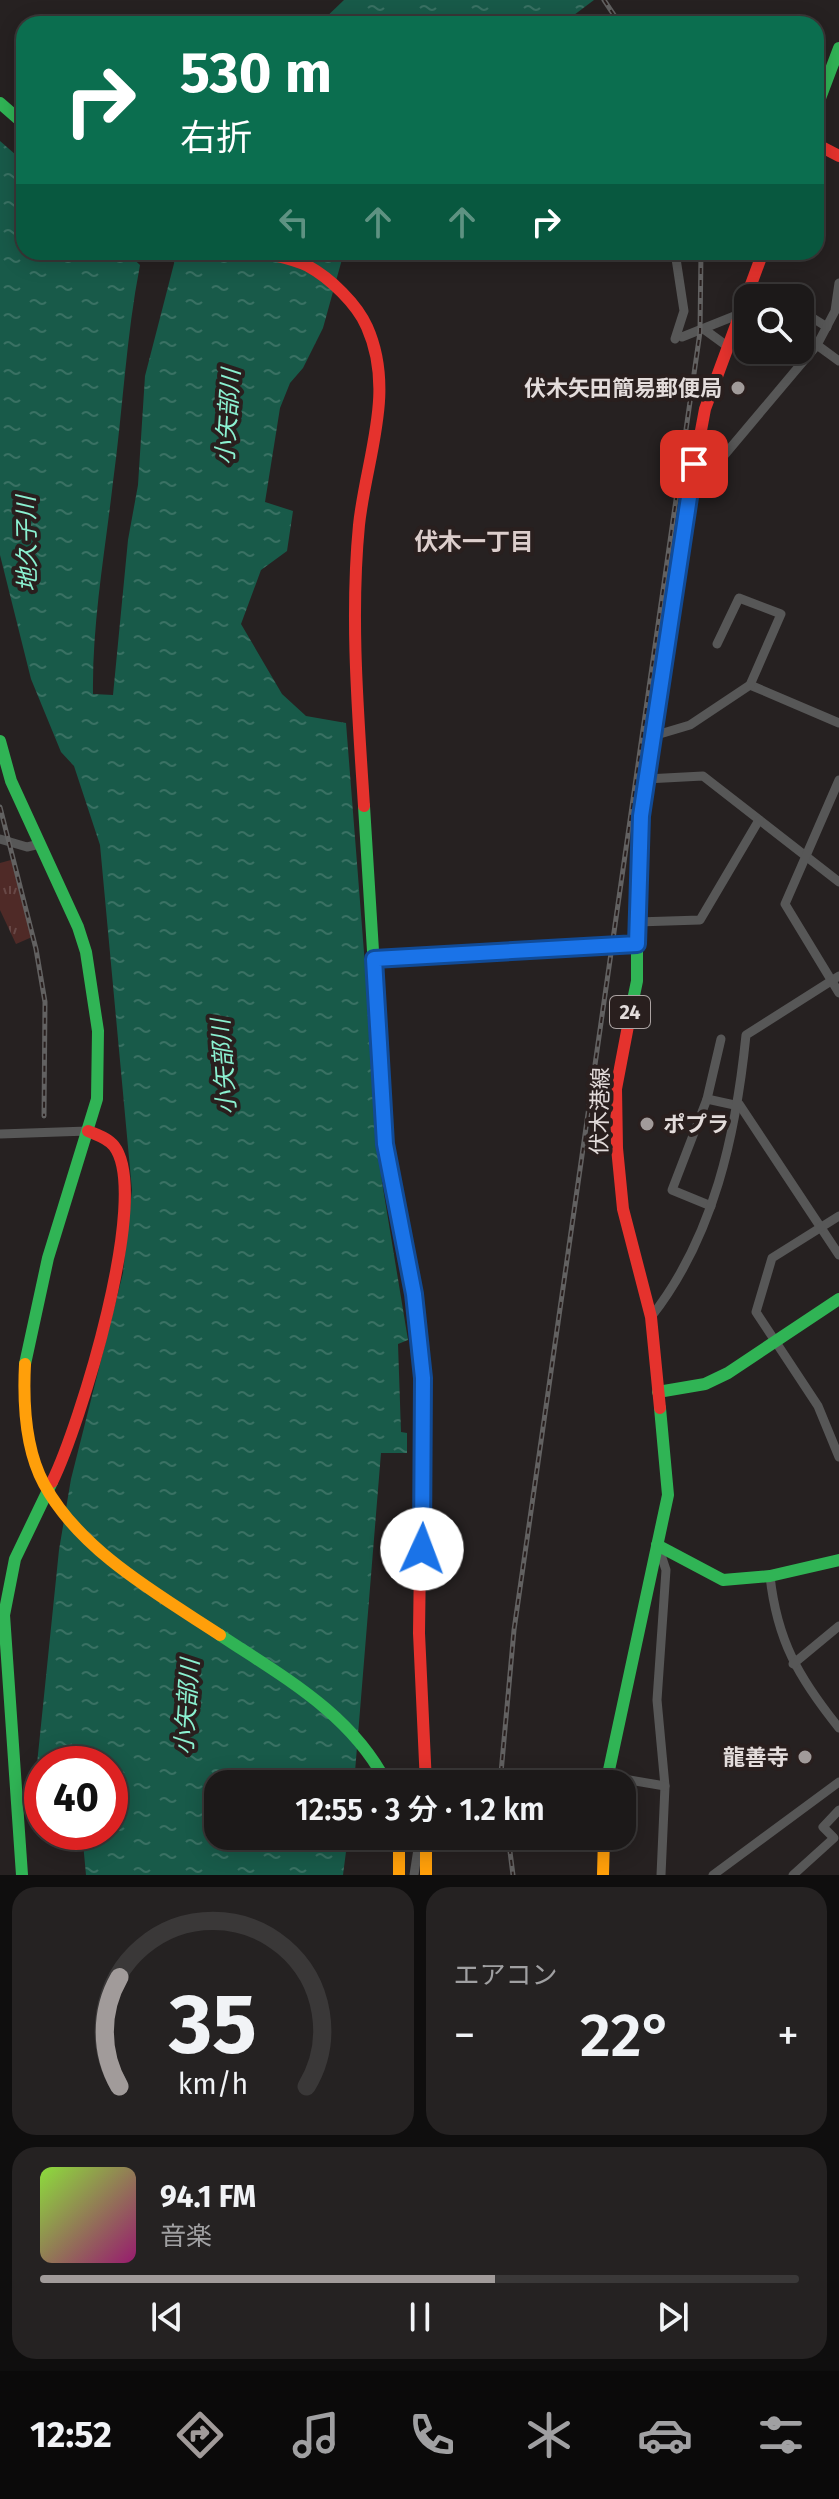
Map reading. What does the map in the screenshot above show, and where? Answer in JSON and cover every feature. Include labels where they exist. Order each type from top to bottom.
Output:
[{"type":"main road","points":[[824,88],[839,48]]},
{"type":"main road","points":[[0,103],[16,117]]},
{"type":"main road","points":[[288,260],[308,266],[354,304],[367,327],[380,370],[380,403],[359,525],[355,619],[385,1144],[414,1294],[423,1378],[419,1633],[425,1770]]},
{"type":"main road","name":"伏木港線","points":[[753,284],[760,260]]},
{"type":"main road","name":"伏木港線","points":[[608,1770],[668,1495],[651,1317],[623,1209],[617,1148],[616,1089],[637,981],[637,855],[646,779],[689,491],[705,409],[734,332]]},
{"type":"main road","points":[[0,741],[11,781],[78,927],[92,982],[98,1072],[97,1099],[51,1248],[25,1364],[30,1448],[44,1486],[70,1522],[118,1564],[338,1714],[368,1750],[379,1770]]},
{"type":"main road","points":[[22,1875],[4,1711],[7,1591],[15,1559],[70,1446],[122,1249],[126,1196],[121,1160],[116,1148],[105,1138],[88,1131]]},
{"type":"main road","points":[[658,1392],[705,1384],[839,1299]]},
{"type":"main road","points":[[657,1545],[723,1580],[770,1576],[839,1560]]},
{"type":"main road","points":[[399,1850],[399,1875]]},
{"type":"main road","points":[[424,1850],[426,1875]]},
{"type":"main road","points":[[603,1875],[604,1850]]},
{"type":"street","points":[[676,260],[684,311],[679,338],[734,317]]},
{"type":"street","points":[[689,491],[695,490],[817,345],[835,311],[839,283]]},
{"type":"street","points":[[814,319],[827,327]]},
{"type":"street","points":[[705,330],[727,346]]},
{"type":"street","points":[[817,345],[839,361]]},
{"type":"street","points":[[653,736],[690,725],[750,685],[781,614],[739,598],[717,644]]},
{"type":"street","points":[[750,685],[839,723]]},
{"type":"street","points":[[646,779],[703,776],[839,882]]},
{"type":"street","points":[[839,780],[785,904],[835,979],[839,993]]},
{"type":"street","points":[[637,922],[700,920],[759,820]]},
{"type":"street","points":[[0,839],[27,847],[40,844]]},
{"type":"street","points":[[374,959],[637,944]]},
{"type":"street","points":[[651,1317],[670,1294],[711,1206],[739,1105],[746,1035],[835,979]]},
{"type":"street","points":[[711,1206],[672,1190],[707,1099],[721,1039]]},
{"type":"street","points":[[707,1099],[739,1105],[839,1255]]},
{"type":"street","points":[[0,1134],[88,1131]]},
{"type":"street","points":[[839,1216],[772,1258],[756,1312],[818,1406],[839,1457]]},
{"type":"street","points":[[657,1545],[666,1570],[657,1700],[665,1786],[661,1875]]},
{"type":"street","points":[[770,1576],[774,1607],[793,1664],[839,1728]]},
{"type":"street","points":[[793,1664],[839,1626]]},
{"type":"street","points":[[713,1875],[839,1782]]},
{"type":"street","points":[[636,1783],[665,1786]]},
{"type":"street","points":[[793,1875],[834,1838],[823,1827],[839,1810]]},
{"type":"street","points":[[414,1875],[420,1850]]},
{"type":"street","points":[[724,1866],[731,1875]]},
{"type":"green space","points":[[11,860],[32,937],[16,944],[0,910],[0,863]]},
{"type":"water","points":[[344,0],[594,0],[573,16],[327,16]]},
{"type":"water","points":[[0,141],[16,155],[16,260],[135,260],[140,265],[100,588],[93,694],[113,695],[128,540],[138,485],[145,376],[175,260],[342,260],[323,328],[303,368],[290,383],[280,408],[265,502],[293,511],[287,551],[261,570],[241,624],[282,694],[306,716],[346,723],[382,1182],[408,1340],[398,1344],[401,1432],[407,1433],[407,1453],[381,1453],[355,1770],[204,1770],[204,1850],[346,1850],[343,1875],[86,1875],[84,1850],[128,1850],[128,1746],[39,1746],[59,1550],[71,1479],[123,1273],[132,1190],[100,845],[74,766],[61,752],[31,679],[0,555]]},
{"type":"railway","points":[[604,0],[615,16]]},
{"type":"railway","points":[[501,1770],[514,1630],[700,332],[701,260]]},
{"type":"railway","points":[[0,807],[36,949],[45,1002],[44,1116]]},
{"type":"railway","points":[[510,1850],[513,1875]]},
{"type":"traffic: fast","points":[[824,88],[839,48]]},
{"type":"traffic: fast","points":[[0,103],[16,117]]},
{"type":"traffic: fast","points":[[632,1005],[637,981],[637,852],[686,511]]},
{"type":"traffic: fast","points":[[0,741],[11,781],[78,927],[86,952],[98,1031],[97,1099],[48,1258],[25,1364]]},
{"type":"traffic: fast","points":[[364,806],[385,1144],[414,1294],[423,1378],[421,1484]]},
{"type":"traffic: fast","points":[[658,1392],[705,1384],[728,1373],[839,1299]]},
{"type":"traffic: fast","points":[[609,1770],[668,1495],[660,1408]]},
{"type":"traffic: fast","points":[[22,1875],[4,1615],[15,1559],[52,1482]]},
{"type":"traffic: fast","points":[[657,1545],[723,1580],[770,1576],[839,1560]]},
{"type":"traffic: fast","points":[[220,1635],[314,1699],[355,1737],[379,1770]]},
{"type":"traffic: slow","points":[[25,1364],[24,1394],[29,1441],[44,1484],[59,1508],[99,1551],[123,1570],[220,1635]]},
{"type":"traffic: slow","points":[[399,1850],[399,1875]]},
{"type":"traffic: slow","points":[[426,1850],[426,1875]]},
{"type":"traffic: slow","points":[[603,1875],[604,1850]]},
{"type":"traffic: jam","points":[[824,148],[839,156]]},
{"type":"traffic: jam","points":[[291,260],[316,271],[350,301],[367,327],[379,376],[379,401],[356,560],[356,665],[364,806]]},
{"type":"traffic: jam","points":[[686,511],[705,409],[760,260]]},
{"type":"traffic: jam","points":[[632,1005],[616,1089],[617,1148],[623,1209],[651,1317],[660,1408]]},
{"type":"traffic: jam","points":[[52,1482],[94,1365],[118,1260],[124,1212],[123,1172],[114,1146],[88,1131]]},
{"type":"traffic: jam","points":[[421,1484],[419,1633],[425,1770]]},
{"type":"place","name":"伏木矢田簡易郵便局","points":[[738,388]]},
{"type":"place","name":"ポプラ","points":[[647,1124]]},
{"type":"place","name":"龍善寺","points":[[805,1757]]},
{"type":"district","name":"伏木一丁目","points":[[474,542]]},
{"type":"route","points":[[422,1549],[423,1378],[414,1294],[385,1144],[374,959],[637,944],[637,855],[641,816],[694,464]]},
{"type":"water label","name":"小矢部川","points":[[228,417]]},
{"type":"water label","name":"地久子川","points":[[27,544]]},
{"type":"water label","name":"小矢部川","points":[[224,1067]]},
{"type":"water label","name":"小矢部川","points":[[187,1707]]}]
